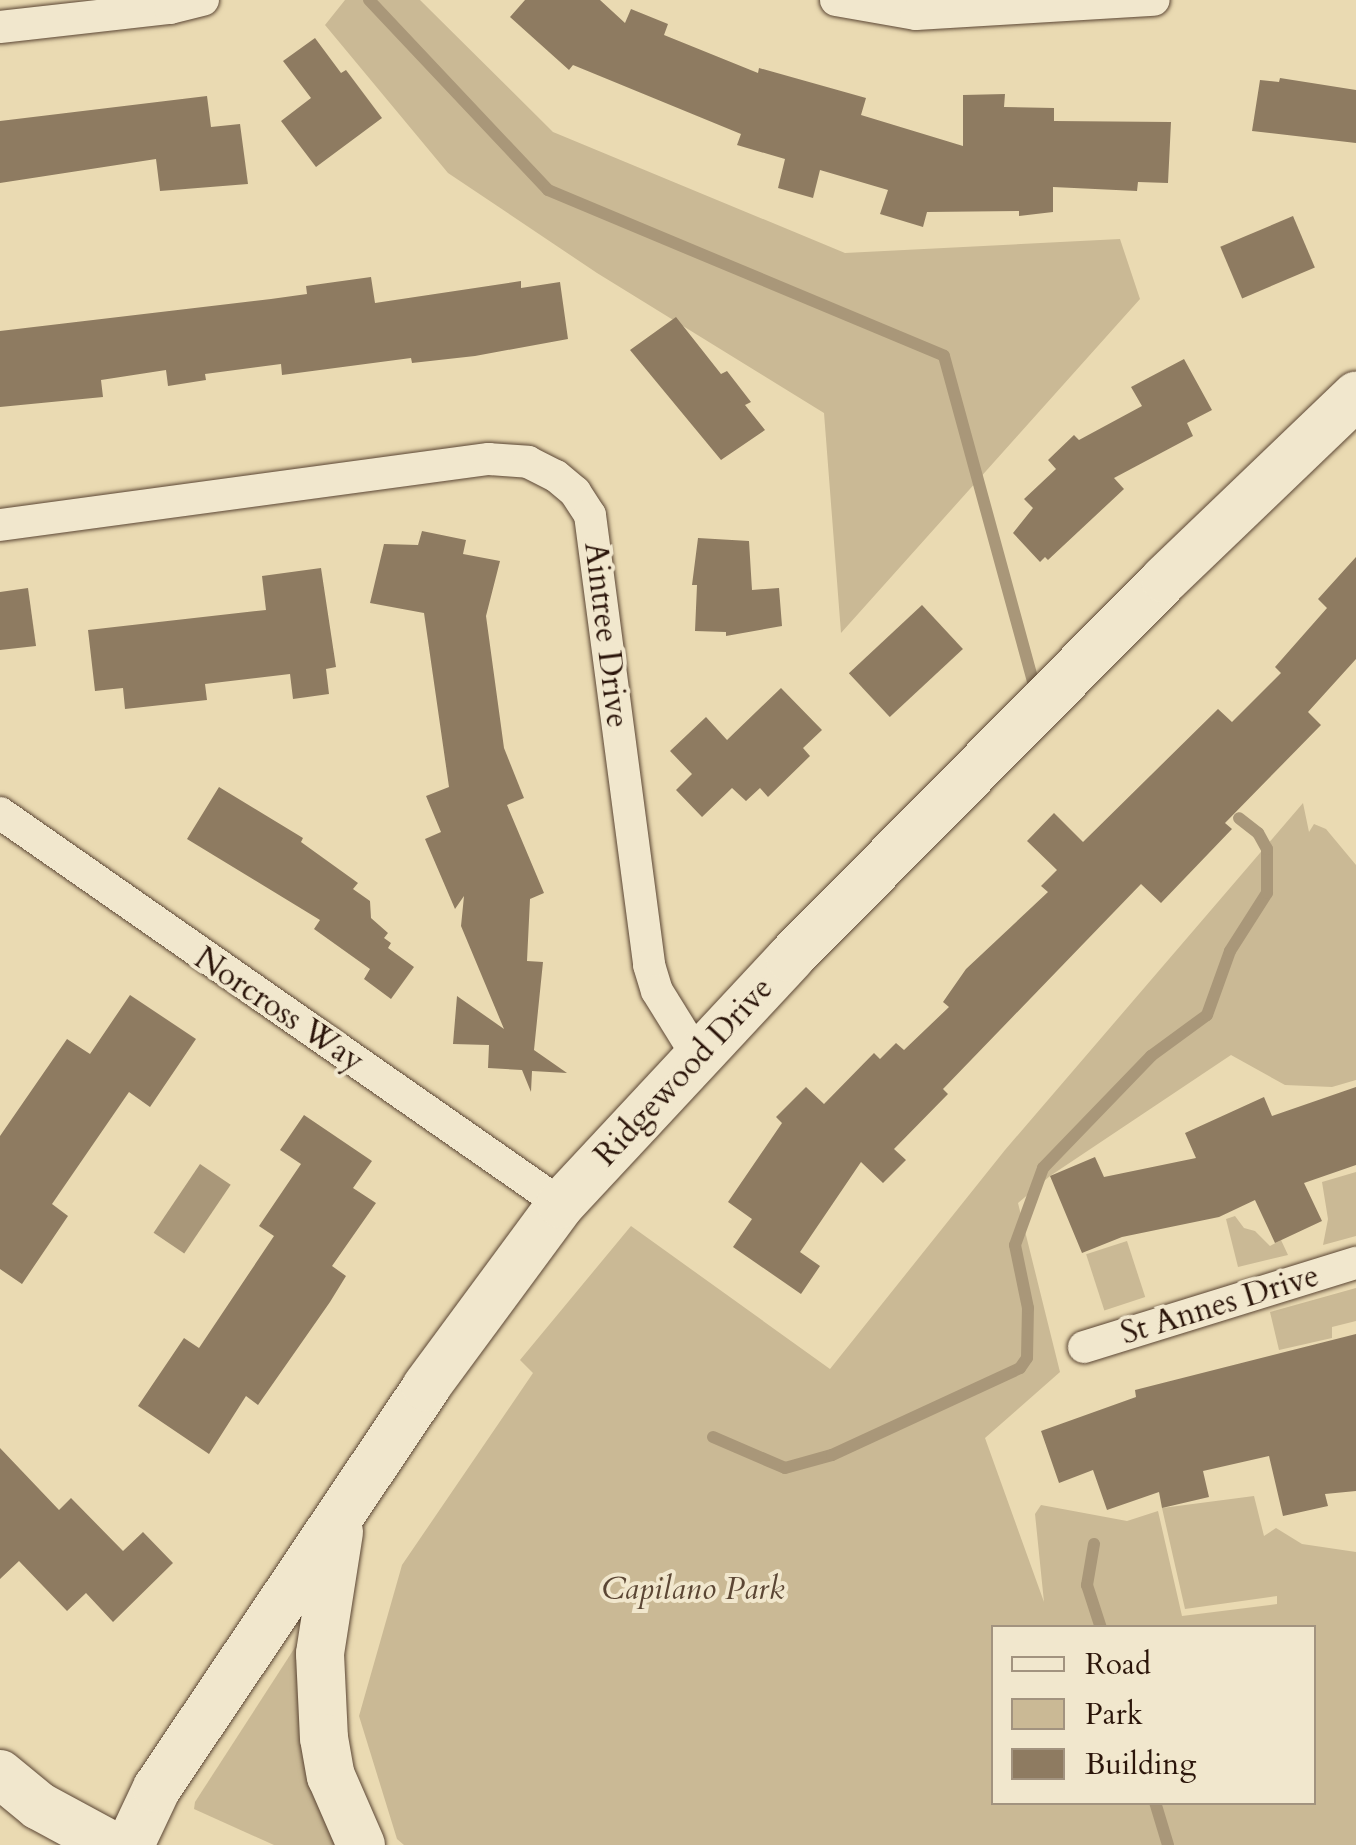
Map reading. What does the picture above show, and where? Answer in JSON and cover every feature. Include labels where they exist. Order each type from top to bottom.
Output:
[{"type":"main road","name":"Ridgewood Drive","points":[[130,1845],[157,1788],[426,1386],[561,1204],[698,1056],[1151,593],[1356,396]]},
{"type":"main road","points":[[342,1516],[320,1654],[324,1738],[343,1811],[361,1845]]},
{"type":"main road","points":[[0,1774],[39,1806],[111,1845]]},
{"type":"street","points":[[0,27],[170,8],[203,0]]},
{"type":"street","points":[[836,0],[921,7],[1154,0]]},
{"type":"street","name":"Aintree Drive","points":[[0,525],[489,460],[528,462],[556,476],[575,492],[590,515],[649,965],[680,1034],[698,1056]]},
{"type":"street","name":"Norcross Way","points":[[0,813],[561,1204]]},
{"type":"street","name":"St Annes Drive","points":[[1084,1347],[1356,1263]]},
{"type":"green space","points":[[345,0],[420,0],[553,132],[845,253],[1120,239],[1140,299],[841,633],[824,413],[597,273],[448,173],[325,25]]},
{"type":"green space","name":"Capilano Park","points":[[1303,803],[1309,832],[1314,824],[1326,829],[1356,865],[1356,1080],[1332,1087],[1285,1085],[1231,1055],[1050,1176],[1018,1203],[1060,1372],[985,1438],[1044,1602],[1035,1514],[1041,1505],[1127,1521],[1158,1511],[1182,1616],[1277,1604],[1277,1596],[1185,1609],[1162,1508],[1254,1496],[1264,1536],[1276,1528],[1302,1544],[1356,1552],[1356,1845],[404,1845],[397,1839],[359,1716],[402,1565],[533,1373],[520,1360],[631,1226],[830,1369],[1005,1150]]},
{"type":"green space","points":[[1356,1172],[1356,1236],[1323,1245],[1328,1219],[1322,1182]]},
{"type":"green space","points":[[1235,1216],[1244,1228],[1255,1231],[1270,1246],[1281,1240],[1288,1255],[1238,1267],[1226,1219]]},
{"type":"green space","points":[[1127,1241],[1145,1297],[1104,1310],[1086,1254]]},
{"type":"green space","points":[[1356,1288],[1356,1321],[1332,1327],[1332,1338],[1279,1350],[1270,1312]]},
{"type":"green space","points":[[314,1618],[338,1845],[274,1845],[194,1809],[195,1802]]},
{"type":"shaded area","points":[[200,1164],[231,1185],[184,1254],[154,1233]]},
{"type":"building","points":[[525,0],[600,0],[625,23],[631,9],[668,24],[664,35],[758,73],[759,68],[866,98],[861,115],[963,146],[963,95],[1005,94],[1004,107],[1054,108],[1054,121],[1171,122],[1168,183],[1138,182],[1137,191],[1053,187],[1053,212],[1019,216],[1019,211],[927,212],[923,227],[880,214],[888,190],[820,170],[813,198],[778,188],[785,159],[737,145],[741,134],[573,65],[569,70],[510,17]]},
{"type":"building","points":[[315,38],[341,73],[346,70],[382,118],[316,167],[281,121],[311,98],[283,61]]},
{"type":"building","points":[[1280,78],[1356,90],[1356,143],[1252,131],[1260,80],[1279,82]]},
{"type":"building","points":[[207,96],[211,127],[240,124],[248,184],[160,191],[156,159],[0,183],[0,121]]},
{"type":"building","points":[[1293,216],[1315,268],[1242,298],[1220,247]]},
{"type":"building","points":[[371,277],[375,303],[521,281],[521,288],[560,282],[568,339],[475,356],[412,363],[411,358],[282,375],[281,364],[205,374],[206,380],[168,386],[166,370],[101,380],[103,397],[0,407],[0,331],[307,294],[306,286]]},
{"type":"building","points":[[676,317],[721,374],[727,371],[751,402],[745,405],[765,430],[721,460],[630,350]]},
{"type":"building","points":[[1184,359],[1212,410],[1187,423],[1193,436],[1114,478],[1124,489],[1048,560],[1045,557],[1040,562],[1013,533],[1033,508],[1024,499],[1056,469],[1048,460],[1074,435],[1079,440],[1142,406],[1131,387]]},
{"type":"building","points":[[422,531],[466,540],[463,554],[500,561],[486,616],[504,748],[524,798],[507,805],[544,893],[530,899],[527,961],[543,962],[534,1050],[567,1073],[532,1071],[531,1092],[522,1070],[488,1068],[489,1045],[453,1044],[457,996],[504,1029],[461,926],[464,896],[455,909],[425,839],[441,832],[426,796],[449,787],[424,613],[370,603],[384,544],[418,545]]},
{"type":"building","points":[[698,538],[749,541],[752,590],[779,588],[782,626],[726,636],[726,632],[695,631],[697,585],[692,585]]},
{"type":"building","points":[[1356,557],[1356,659],[1308,712],[1321,725],[1225,823],[1232,829],[1161,903],[1141,884],[943,1089],[948,1094],[894,1149],[906,1160],[883,1183],[861,1162],[800,1252],[820,1266],[801,1294],[733,1247],[752,1219],[728,1202],[782,1123],[776,1117],[806,1087],[824,1104],[874,1053],[880,1059],[896,1043],[904,1050],[949,1007],[943,1002],[966,969],[1048,892],[1041,886],[1057,870],[1027,841],[1054,813],[1083,842],[1218,709],[1232,722],[1281,673],[1275,667],[1327,608],[1318,599]]},
{"type":"building","points":[[321,568],[336,667],[326,669],[329,694],[293,699],[290,674],[205,684],[207,700],[125,709],[123,688],[95,691],[88,630],[266,610],[262,576]]},
{"type":"building","points":[[28,588],[36,646],[0,650],[0,592]]},
{"type":"building","points":[[922,605],[963,649],[890,717],[849,673]]},
{"type":"building","points":[[781,688],[822,730],[803,748],[810,756],[768,797],[760,788],[746,801],[732,788],[702,817],[676,790],[692,774],[670,751],[706,717],[727,740]]},
{"type":"building","points":[[219,787],[303,838],[301,842],[358,883],[353,889],[370,901],[371,918],[388,933],[384,938],[391,943],[388,948],[414,967],[391,999],[364,979],[370,969],[314,929],[320,920],[187,839]]},
{"type":"building","points":[[130,995],[196,1039],[150,1107],[129,1092],[52,1204],[68,1216],[22,1284],[0,1269],[0,1136],[67,1039],[90,1054]]},
{"type":"building","points":[[1356,1087],[1356,1165],[1304,1183],[1322,1221],[1275,1243],[1255,1200],[1219,1217],[1122,1237],[1082,1253],[1050,1176],[1095,1157],[1104,1177],[1196,1158],[1185,1133],[1264,1097],[1272,1116]]},
{"type":"building","points":[[304,1115],[372,1161],[353,1188],[376,1203],[332,1266],[346,1276],[330,1302],[258,1405],[246,1396],[209,1454],[138,1406],[184,1338],[199,1348],[274,1236],[259,1226],[301,1164],[280,1150]]},
{"type":"building","points":[[1356,1334],[1356,1491],[1325,1494],[1328,1506],[1283,1516],[1269,1456],[1203,1471],[1209,1497],[1162,1508],[1159,1492],[1107,1510],[1093,1470],[1059,1483],[1041,1431],[1136,1397],[1135,1390]]},
{"type":"building","points":[[0,1448],[59,1510],[71,1498],[123,1551],[143,1532],[173,1563],[113,1622],[86,1593],[67,1611],[19,1561],[0,1579]]},
{"type":"waterway","points":[[369,0],[548,190],[944,356],[1033,681],[1040,685]]},
{"type":"waterway","points":[[713,1437],[785,1468],[832,1455],[1020,1368],[1027,1358],[1028,1308],[1015,1245],[1043,1168],[1151,1056],[1207,1015],[1230,951],[1267,893],[1267,849],[1258,833],[1239,818]]},
{"type":"waterway","points":[[1094,1544],[1087,1585],[1100,1625]]},
{"type":"waterway","points":[[1156,1805],[1168,1845]]}]
